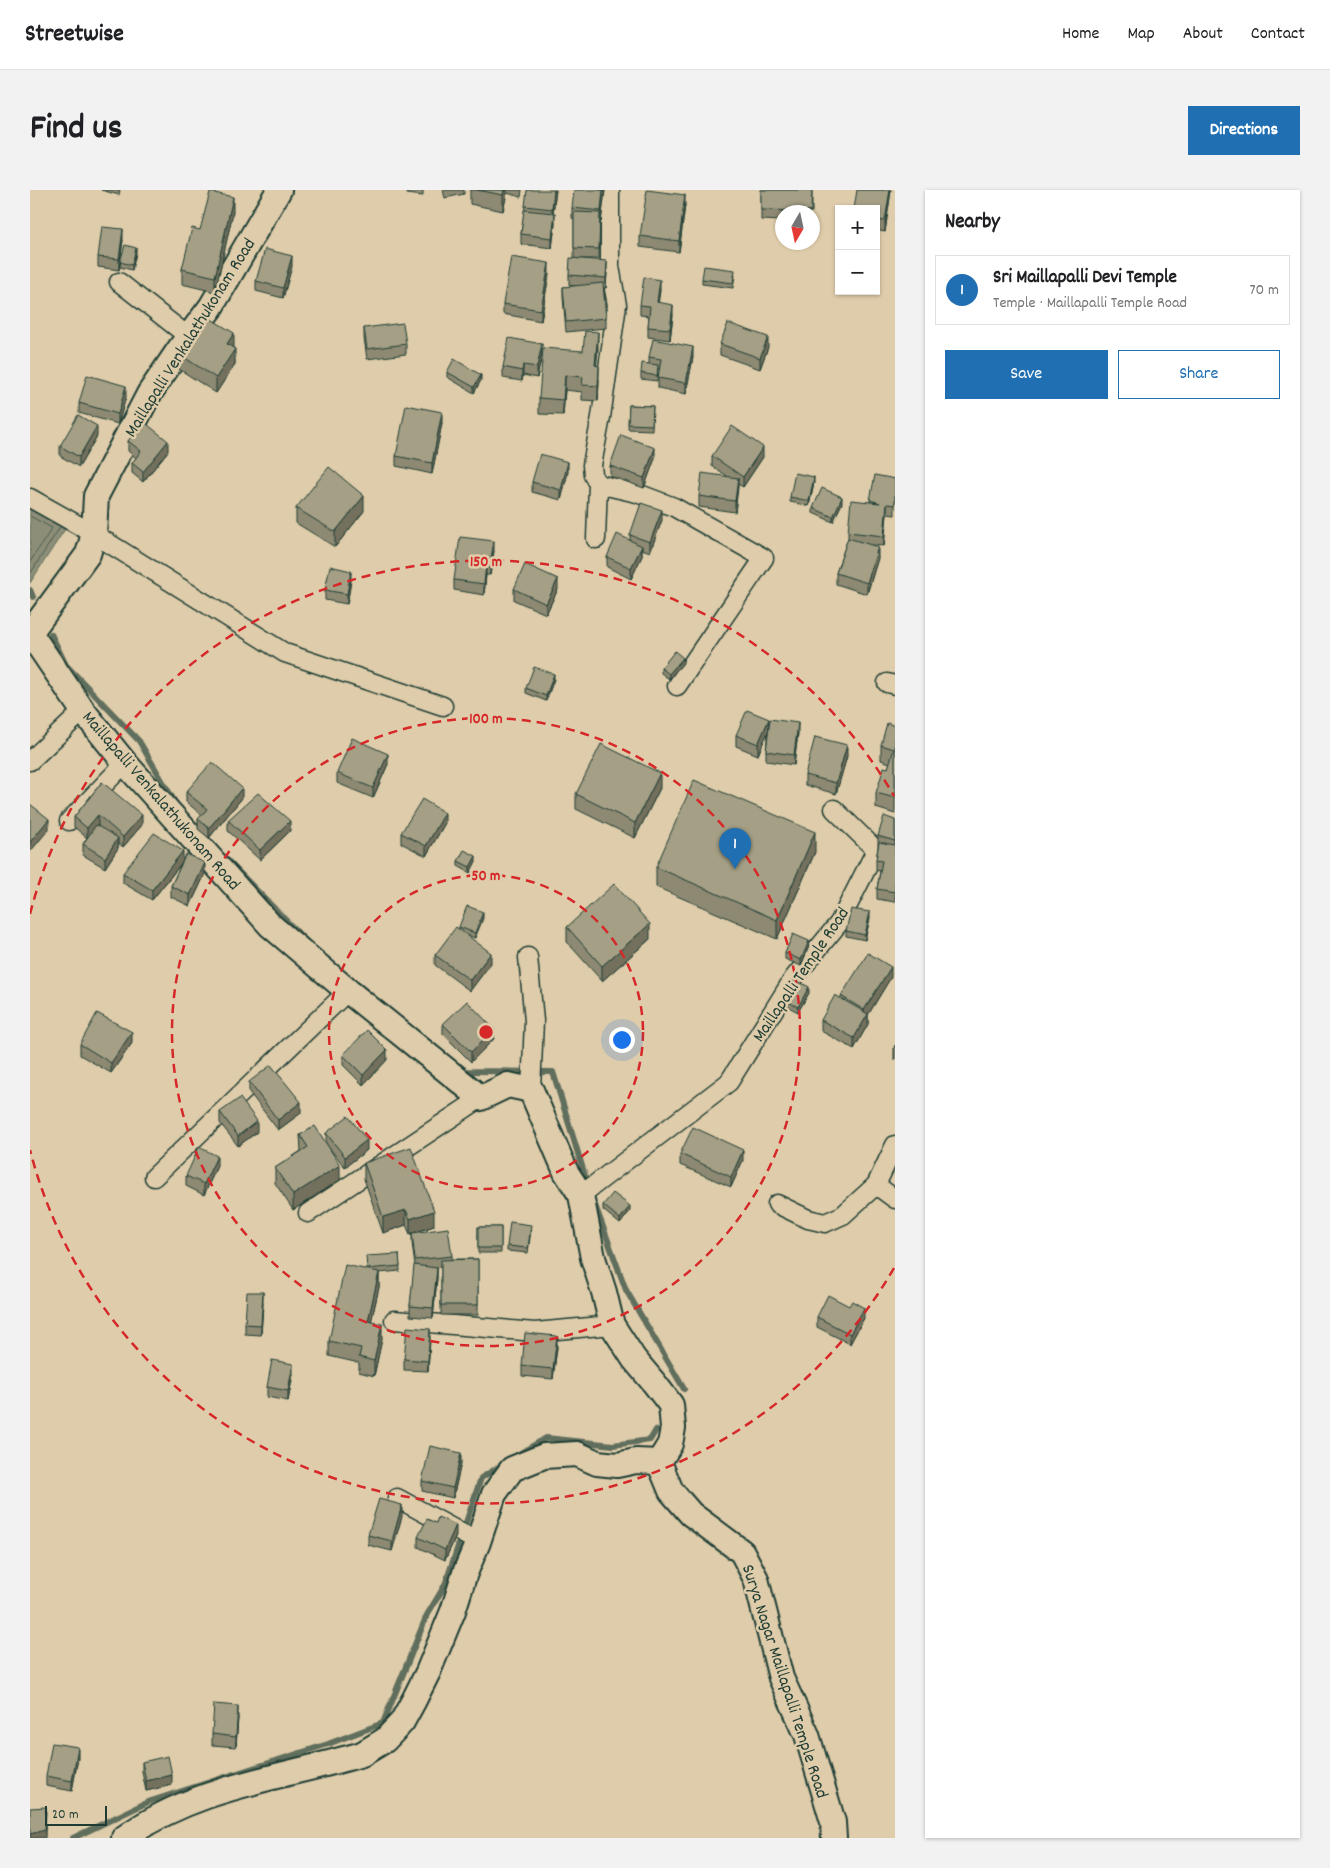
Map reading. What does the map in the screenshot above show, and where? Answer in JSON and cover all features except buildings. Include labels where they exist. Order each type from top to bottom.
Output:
[{"type":"street","name":"Maillapalli Venkalathukonam Road","points":[[279,190],[211,307],[149,394],[96,496],[94,534],[88,554],[30,633],[83,711],[124,763],[270,925],[348,991],[481,1098]]},
{"type":"street","points":[[596,539],[598,484],[593,475],[592,465],[617,305],[610,267],[610,190]]},
{"type":"street","points":[[120,282],[189,337]]},
{"type":"street","points":[[598,484],[637,493],[674,507],[764,558],[677,686]]},
{"type":"street","points":[[30,498],[94,534],[285,653],[443,706]]},
{"type":"street","points":[[30,761],[83,711]]},
{"type":"street","points":[[69,821],[124,763]]},
{"type":"street","points":[[834,809],[876,850],[895,853]]},
{"type":"street","name":"Maillapalli Temple Road","points":[[581,1195],[729,1082],[793,979],[839,922],[876,850]]},
{"type":"street","points":[[124,1838],[144,1823],[196,1799],[362,1754],[385,1740],[402,1722],[428,1672],[453,1611],[494,1494],[512,1469],[544,1456],[577,1454],[597,1463],[617,1465],[636,1461],[659,1462],[670,1444],[673,1428],[671,1405],[634,1359],[612,1325],[593,1258],[581,1195],[566,1172],[532,1090],[534,1020],[528,957]]},
{"type":"street","points":[[154,1177],[348,991]]},
{"type":"street","points":[[308,1213],[481,1098],[508,1085],[532,1090]]},
{"type":"street","points":[[777,1204],[808,1219],[825,1223],[843,1215],[876,1185],[895,1145]]},
{"type":"street","points":[[876,1185],[895,1199]]},
{"type":"street","points":[[394,1320],[535,1332],[612,1325]]},
{"type":"street","name":"Surya Nagar Maillapalli Temple Road","points":[[659,1462],[671,1491],[691,1514],[742,1552],[756,1579],[781,1678],[807,1735],[833,1822],[834,1838]]},
{"type":"street","points":[[397,1498],[478,1542]]},
{"type":"water","points":[[30,503],[69,523],[30,583]]},
{"type":"waterway","points":[[30,590],[33,597]]},
{"type":"waterway","points":[[51,634],[66,665],[139,741],[176,804]]},
{"type":"waterway","points":[[228,861],[306,941]]},
{"type":"waterway","points":[[460,1066],[466,1071],[553,1072],[585,1176]]},
{"type":"waterway","points":[[595,1205],[626,1290],[684,1389]]},
{"type":"waterway","points":[[517,1455],[546,1438],[613,1445],[650,1440],[656,1430]]},
{"type":"waterway","points":[[73,1838],[148,1802],[328,1744],[383,1723],[427,1615],[445,1585],[481,1478],[505,1463]]},
{"type":"place","name":"Sri Maillapalli Devi Temple","points":[[735,869]]}]
